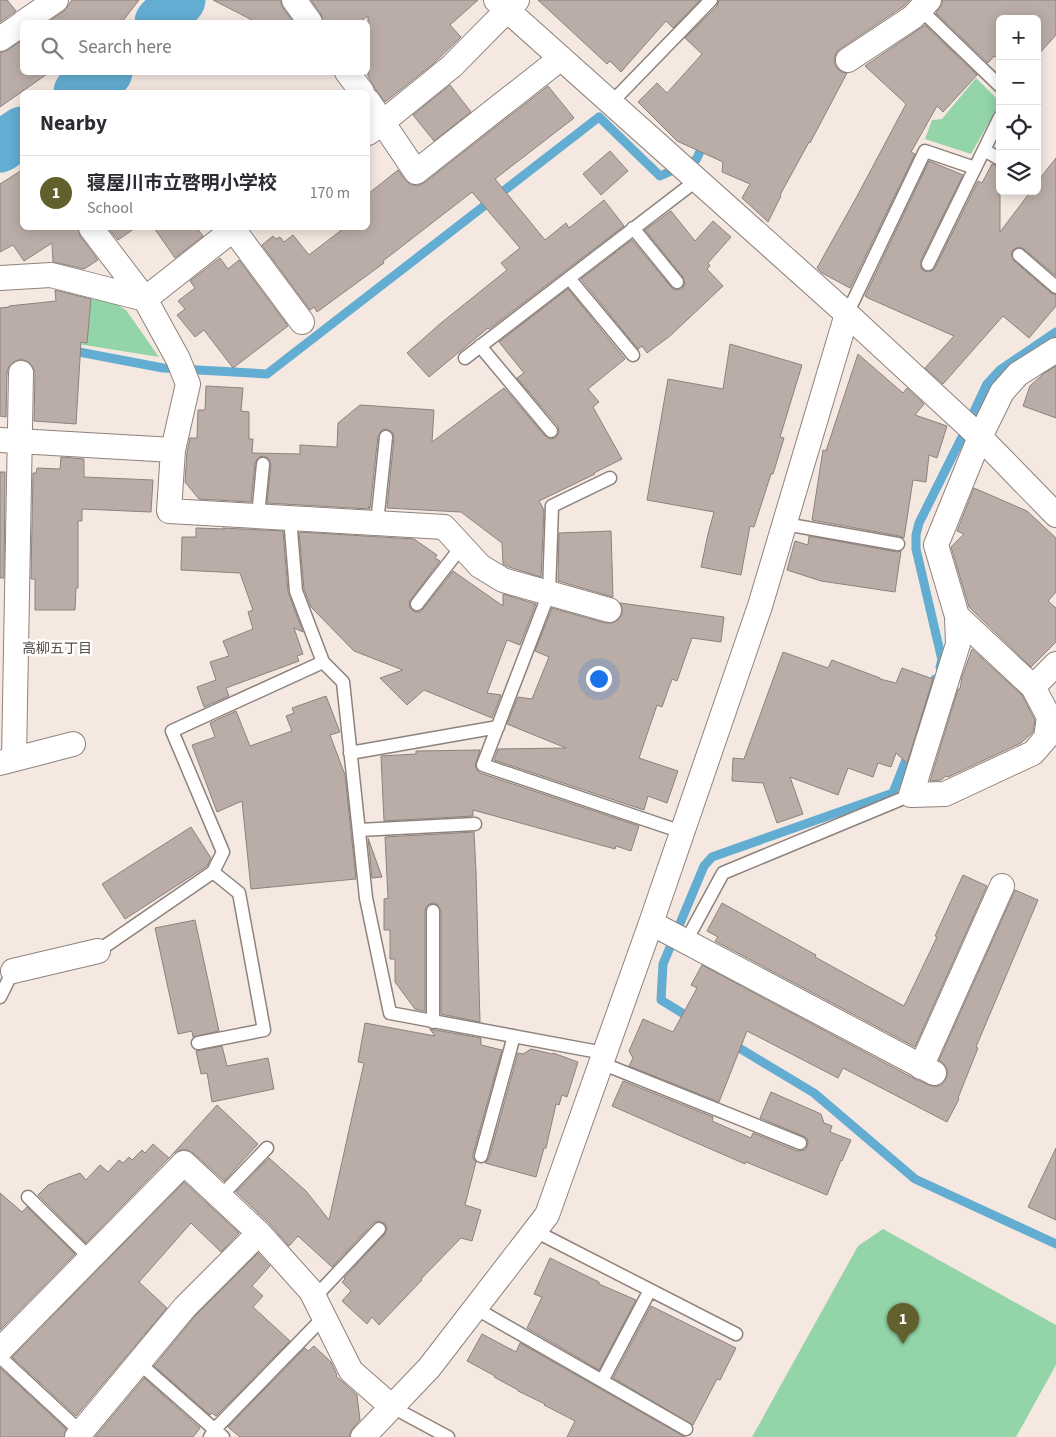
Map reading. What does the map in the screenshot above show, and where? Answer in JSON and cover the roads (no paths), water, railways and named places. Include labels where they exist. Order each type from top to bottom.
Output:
[{"type":"street","points":[[294,0],[309,20]]},
{"type":"street","points":[[27,20],[52,1]]},
{"type":"street","points":[[375,128],[452,66],[507,3],[561,58],[847,314],[971,429],[1056,515]]},
{"type":"street","points":[[848,60],[913,17],[925,5]]},
{"type":"street","points":[[0,39],[20,25]]},
{"type":"street","points":[[370,109],[375,128],[416,172],[561,58]]},
{"type":"street","points":[[349,75],[360,90]]},
{"type":"street","points":[[93,230],[145,299],[178,359],[188,384],[173,450],[169,511],[444,527],[480,566],[503,580],[609,610]]},
{"type":"street","points":[[145,299],[231,230]]},
{"type":"street","points":[[235,230],[302,322]]},
{"type":"street","points":[[0,278],[51,275],[145,299]]},
{"type":"street","points":[[363,1437],[429,1368],[547,1215],[602,1058],[670,933],[682,832],[760,606],[847,314]]},
{"type":"street","points":[[957,616],[1033,686],[1049,717],[1046,738],[1033,753],[945,794],[911,795],[958,644],[957,616],[936,545],[971,429],[1018,374],[1056,350]]},
{"type":"street","points":[[21,373],[10,440],[7,761],[74,744]]},
{"type":"street","points":[[10,440],[173,450]]},
{"type":"street","points":[[1033,686],[1056,664]]},
{"type":"street","points":[[670,933],[927,1070],[1002,886]]},
{"type":"street","points":[[13,971],[98,951]]},
{"type":"street","points":[[0,1350],[184,1163],[260,1233],[311,1291],[351,1371],[392,1407]]},
{"type":"street","points":[[79,1435],[185,1307],[260,1233]]},
{"type":"lane","points":[[611,103],[712,0]]},
{"type":"lane","points":[[925,5],[996,82]]},
{"type":"lane","points":[[928,264],[996,125]]},
{"type":"lane","points":[[984,150],[996,157]]},
{"type":"lane","points":[[847,314],[925,151],[975,168]]},
{"type":"lane","points":[[465,358],[633,228],[686,170]]},
{"type":"lane","points":[[633,228],[677,282]]},
{"type":"lane","points":[[1019,255],[1056,287]]},
{"type":"lane","points":[[569,278],[633,354]]},
{"type":"lane","points":[[480,346],[551,431]]},
{"type":"lane","points":[[377,523],[386,436]]},
{"type":"lane","points":[[258,516],[263,464]]},
{"type":"lane","points":[[610,478],[552,506],[549,593],[484,765],[682,832]]},
{"type":"lane","points":[[290,518],[296,591],[323,662],[343,682],[366,898],[390,1013],[514,1036],[602,1058],[800,1143]]},
{"type":"lane","points":[[785,524],[898,544]]},
{"type":"lane","points":[[417,604],[462,546]]},
{"type":"lane","points":[[98,951],[213,872],[223,852],[172,731],[323,662]]},
{"type":"lane","points":[[350,753],[498,727]]},
{"type":"lane","points":[[670,933],[723,873],[911,795]]},
{"type":"lane","points":[[358,830],[475,824]]},
{"type":"lane","points":[[198,1043],[264,1030],[239,892],[213,872]]},
{"type":"lane","points":[[432,912],[434,1022]]},
{"type":"lane","points":[[0,997],[13,971]]},
{"type":"lane","points":[[481,1156],[514,1036]]},
{"type":"lane","points":[[220,1197],[267,1148]]},
{"type":"lane","points":[[28,1198],[90,1258]]},
{"type":"lane","points":[[139,1362],[216,1434],[319,1307],[379,1229]]},
{"type":"lane","points":[[535,1230],[736,1334]]},
{"type":"lane","points":[[602,1381],[650,1290]]},
{"type":"lane","points":[[475,1308],[686,1429]]},
{"type":"lane","points":[[0,1358],[79,1435]]},
{"type":"lane","points":[[392,1407],[448,1437]]},
{"type":"waterway","points":[[162,20],[180,0]]},
{"type":"waterway","points":[[82,90],[103,75]]},
{"type":"waterway","points":[[70,353],[79,352],[163,368],[267,374],[599,117],[660,176],[696,160],[705,141]]},
{"type":"waterway","points":[[0,147],[20,133]]},
{"type":"waterway","points":[[940,667],[942,660],[916,549],[916,535],[919,523],[987,384],[1000,370],[1056,332]]},
{"type":"waterway","points":[[917,728],[935,679]]},
{"type":"waterway","points":[[692,1019],[661,1000],[663,964],[704,866],[712,857],[893,793],[909,752]]},
{"type":"waterway","points":[[731,1043],[814,1093],[915,1179],[1056,1244]]},
{"type":"place","name":"寝屋川市立啓明小学校","points":[[903,1344]]},
{"type":"district","name":"高柳五丁目","points":[[57,649]]}]
